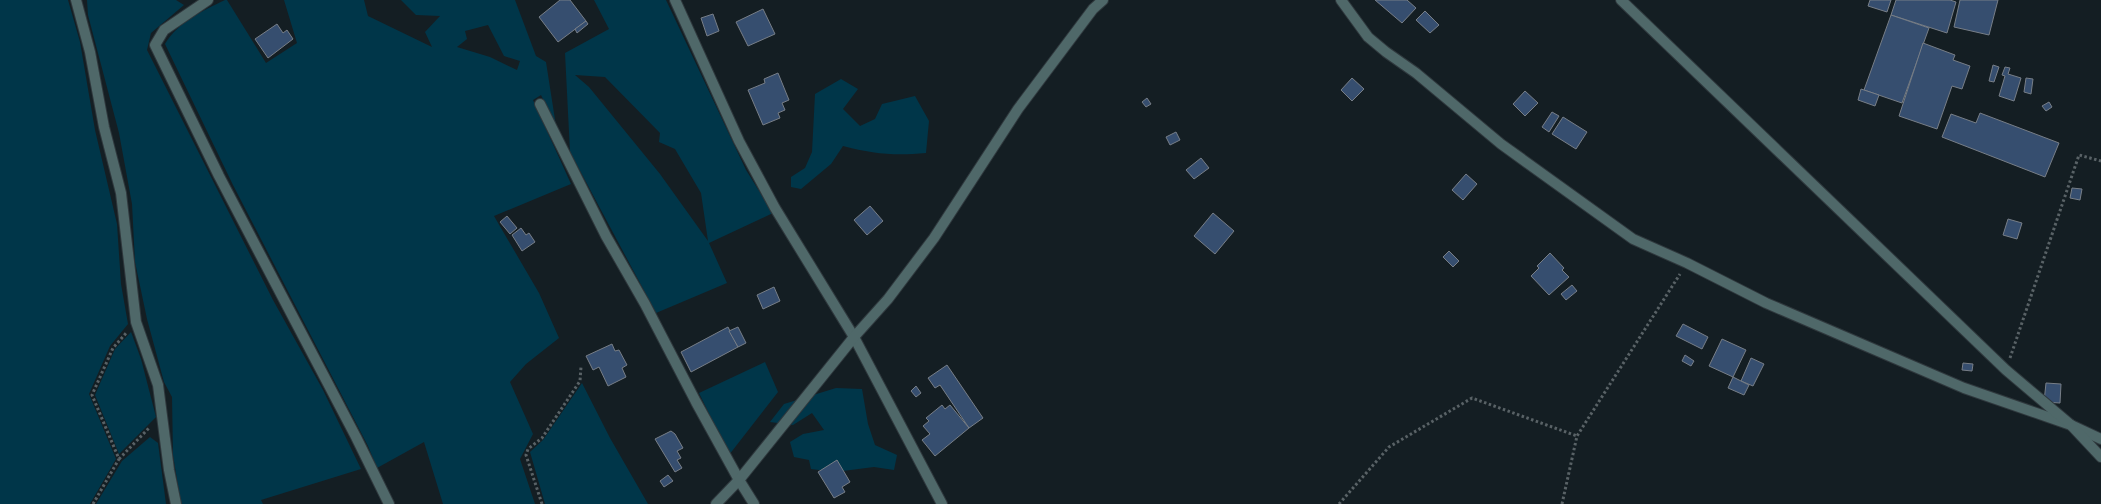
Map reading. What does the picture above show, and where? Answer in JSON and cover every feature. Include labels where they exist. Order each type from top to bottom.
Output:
[{"type":"street","points":[[76,0],[90,52],[104,127],[121,193],[136,322],[158,384],[169,470],[176,504]]},
{"type":"street","points":[[208,0],[164,30],[155,45],[218,176],[389,504]]},
{"type":"street","points":[[675,0],[739,141],[775,208],[854,337],[942,504]]},
{"type":"street","points":[[716,504],[739,480],[854,337],[888,300],[934,238],[1018,109],[1087,16],[1103,0]]},
{"type":"street","points":[[1341,0],[1368,37],[1386,52],[1416,73],[1501,144],[1633,239],[1687,263],[1766,303],[1964,388],[2071,425],[2101,439]]},
{"type":"street","points":[[1621,0],[2006,370],[2071,425],[2101,457]]},
{"type":"street","points":[[540,104],[606,236],[646,304],[739,480],[754,504]]},
{"type":"path","points":[[2006,370],[2079,155],[2101,161]]},
{"type":"path","points":[[1562,504],[1577,436],[1687,263]]},
{"type":"path","points":[[119,459],[92,395],[113,348],[136,322]]},
{"type":"path","points":[[542,504],[526,455],[528,449],[542,438],[580,381],[580,367]]},
{"type":"path","points":[[1339,504],[1389,447],[1472,398],[1577,436]]},
{"type":"path","points":[[92,504],[119,459],[163,414]]},
{"type":"shaded area","points":[[0,0],[68,0],[80,42],[95,130],[117,224],[121,284],[128,324],[110,346],[89,394],[116,459],[90,504],[0,504]]},
{"type":"shaded area","points":[[87,0],[176,0],[184,5],[151,33],[147,50],[273,300],[323,390],[361,469],[261,500],[263,504],[181,504],[173,455],[172,397],[164,382],[147,319],[135,262],[132,204],[119,133],[88,15]]},
{"type":"shaded area","points":[[227,0],[266,63],[297,43],[284,0],[364,0],[368,16],[432,47],[425,32],[440,16],[416,15],[401,0],[515,0],[536,56],[546,62],[556,126],[541,95],[533,100],[571,184],[494,216],[539,293],[559,338],[526,364],[510,382],[533,434],[520,459],[535,504],[443,504],[424,442],[377,468],[368,446],[233,185],[165,44],[170,36],[184,23]],"holes":[[[488,25],[504,56],[520,61],[517,70],[490,57],[457,47],[467,39],[465,31]]]},
{"type":"shaded area","points":[[594,0],[666,0],[746,170],[773,213],[709,243],[727,283],[656,313],[570,152],[565,53],[609,29]],"holes":[[[575,75],[605,77],[660,133],[659,142],[675,149],[701,193],[708,241],[660,174],[589,87]]]},
{"type":"shaded area","points":[[841,79],[858,89],[843,109],[860,126],[875,119],[882,104],[915,96],[929,121],[926,153],[884,154],[843,146],[831,164],[801,189],[791,187],[791,177],[805,168],[812,152],[815,94]]},
{"type":"shaded area","points":[[131,332],[141,359],[156,417],[119,454],[95,395],[115,349]]},
{"type":"shaded area","points":[[765,362],[778,392],[729,455],[699,393]]},
{"type":"shaded area","points":[[582,383],[610,438],[648,504],[545,504],[530,452],[543,440]]},
{"type":"shaded area","points":[[836,388],[862,389],[868,424],[875,445],[897,455],[894,470],[874,467],[835,472],[811,469],[809,460],[794,457],[790,442],[803,434],[824,430],[812,413],[793,425],[770,422],[784,404]]},
{"type":"shaded area","points":[[150,437],[158,443],[166,504],[96,504],[122,461]]},
{"type":"building","points":[[560,0],[570,0],[586,21],[558,42],[539,17]]},
{"type":"building","points":[[1375,0],[1407,0],[1416,8],[1402,23]]},
{"type":"building","points":[[1870,0],[1891,0],[1887,12],[1868,6]]},
{"type":"building","points":[[1896,0],[1950,0],[1956,2],[1947,33],[1891,15]]},
{"type":"building","points":[[1960,0],[1998,0],[1989,35],[1954,27]]},
{"type":"building","points":[[763,9],[775,34],[748,46],[736,22]]},
{"type":"building","points":[[1425,11],[1439,25],[1430,33],[1416,20]]},
{"type":"building","points":[[713,14],[719,31],[707,36],[701,18]]},
{"type":"building","points":[[1891,15],[1929,28],[1902,103],[1864,90]]},
{"type":"building","points":[[586,21],[588,24],[577,33],[575,29]]},
{"type":"building","points":[[277,24],[283,33],[287,30],[293,39],[268,58],[255,39]]},
{"type":"building","points":[[1923,43],[1955,55],[1953,60],[1970,66],[1962,89],[1952,86],[1937,129],[1899,116]]},
{"type":"building","points":[[1993,65],[1999,67],[1994,82],[1989,81]]},
{"type":"building","points":[[2005,67],[2010,68],[2008,74],[2021,78],[2014,101],[1999,96],[2005,76],[2002,75]]},
{"type":"building","points":[[778,73],[789,100],[782,103],[785,110],[778,113],[780,118],[763,125],[748,90],[765,83],[764,79]]},
{"type":"building","points":[[1352,78],[1364,89],[1352,101],[1341,90]]},
{"type":"building","points":[[2026,78],[2033,79],[2031,94],[2024,92]]},
{"type":"building","points":[[1861,89],[1879,95],[1875,106],[1858,100]]},
{"type":"building","points":[[1525,91],[1538,103],[1525,116],[1513,104]]},
{"type":"building","points":[[1147,98],[1151,104],[1146,107],[1142,102]]},
{"type":"building","points":[[2049,102],[2052,107],[2046,111],[2042,106]]},
{"type":"building","points":[[1552,112],[1559,116],[1549,132],[1542,127]]},
{"type":"building","points":[[1980,113],[2059,143],[2045,177],[1942,137],[1951,114],[1976,123]]},
{"type":"building","points":[[1563,117],[1587,132],[1576,149],[1552,134]]},
{"type":"building","points":[[1176,132],[1180,140],[1170,145],[1166,137]]},
{"type":"building","points":[[1201,158],[1209,168],[1194,179],[1186,170]]},
{"type":"building","points":[[1466,174],[1477,184],[1463,200],[1452,190]]},
{"type":"building","points":[[2072,188],[2082,189],[2080,200],[2070,198]]},
{"type":"building","points":[[870,206],[883,221],[867,235],[854,220]]},
{"type":"building","points":[[1213,213],[1234,231],[1215,254],[1194,236]]},
{"type":"building","points":[[507,216],[517,228],[510,234],[500,222]]},
{"type":"building","points":[[2008,219],[2022,223],[2017,239],[2003,235]]},
{"type":"building","points":[[521,228],[526,235],[529,233],[535,242],[522,251],[512,235]]},
{"type":"building","points":[[1449,251],[1459,261],[1453,267],[1443,257]]},
{"type":"building","points":[[1550,253],[1564,268],[1562,270],[1569,277],[1549,295],[1531,276],[1539,268],[1537,266]]},
{"type":"building","points":[[1572,285],[1577,291],[1566,300],[1561,294]]},
{"type":"building","points":[[774,287],[780,301],[763,309],[757,295]]},
{"type":"building","points":[[1683,324],[1708,337],[1702,349],[1676,336]]},
{"type":"building","points":[[728,327],[738,347],[691,372],[681,352]]},
{"type":"building","points":[[738,327],[746,343],[738,347],[729,331]]},
{"type":"building","points":[[1722,339],[1746,350],[1733,377],[1709,366]]},
{"type":"building","points":[[612,344],[615,351],[619,350],[627,365],[622,368],[626,377],[608,386],[599,367],[593,370],[586,356]]},
{"type":"building","points":[[1685,355],[1694,361],[1691,366],[1682,361]]},
{"type":"building","points":[[1751,358],[1764,364],[1753,386],[1741,381]]},
{"type":"building","points":[[1963,363],[1973,364],[1972,371],[1962,370]]},
{"type":"building","points":[[947,365],[983,418],[969,428],[940,385],[935,388],[928,378]]},
{"type":"building","points":[[1733,377],[1749,385],[1744,395],[1728,388]]},
{"type":"building","points":[[2046,383],[2061,384],[2060,403],[2044,402]]},
{"type":"building","points":[[916,386],[921,393],[916,397],[911,391]]},
{"type":"building","points":[[942,405],[945,409],[950,405],[969,428],[935,456],[922,440],[930,434],[923,426],[929,421],[926,418]]},
{"type":"building","points":[[671,431],[675,434],[683,448],[677,451],[681,458],[677,460],[682,468],[675,472],[655,439]]},
{"type":"building","points":[[837,460],[850,482],[842,487],[845,492],[834,498],[818,472]]},
{"type":"building","points":[[668,475],[673,481],[664,487],[660,481]]}]
